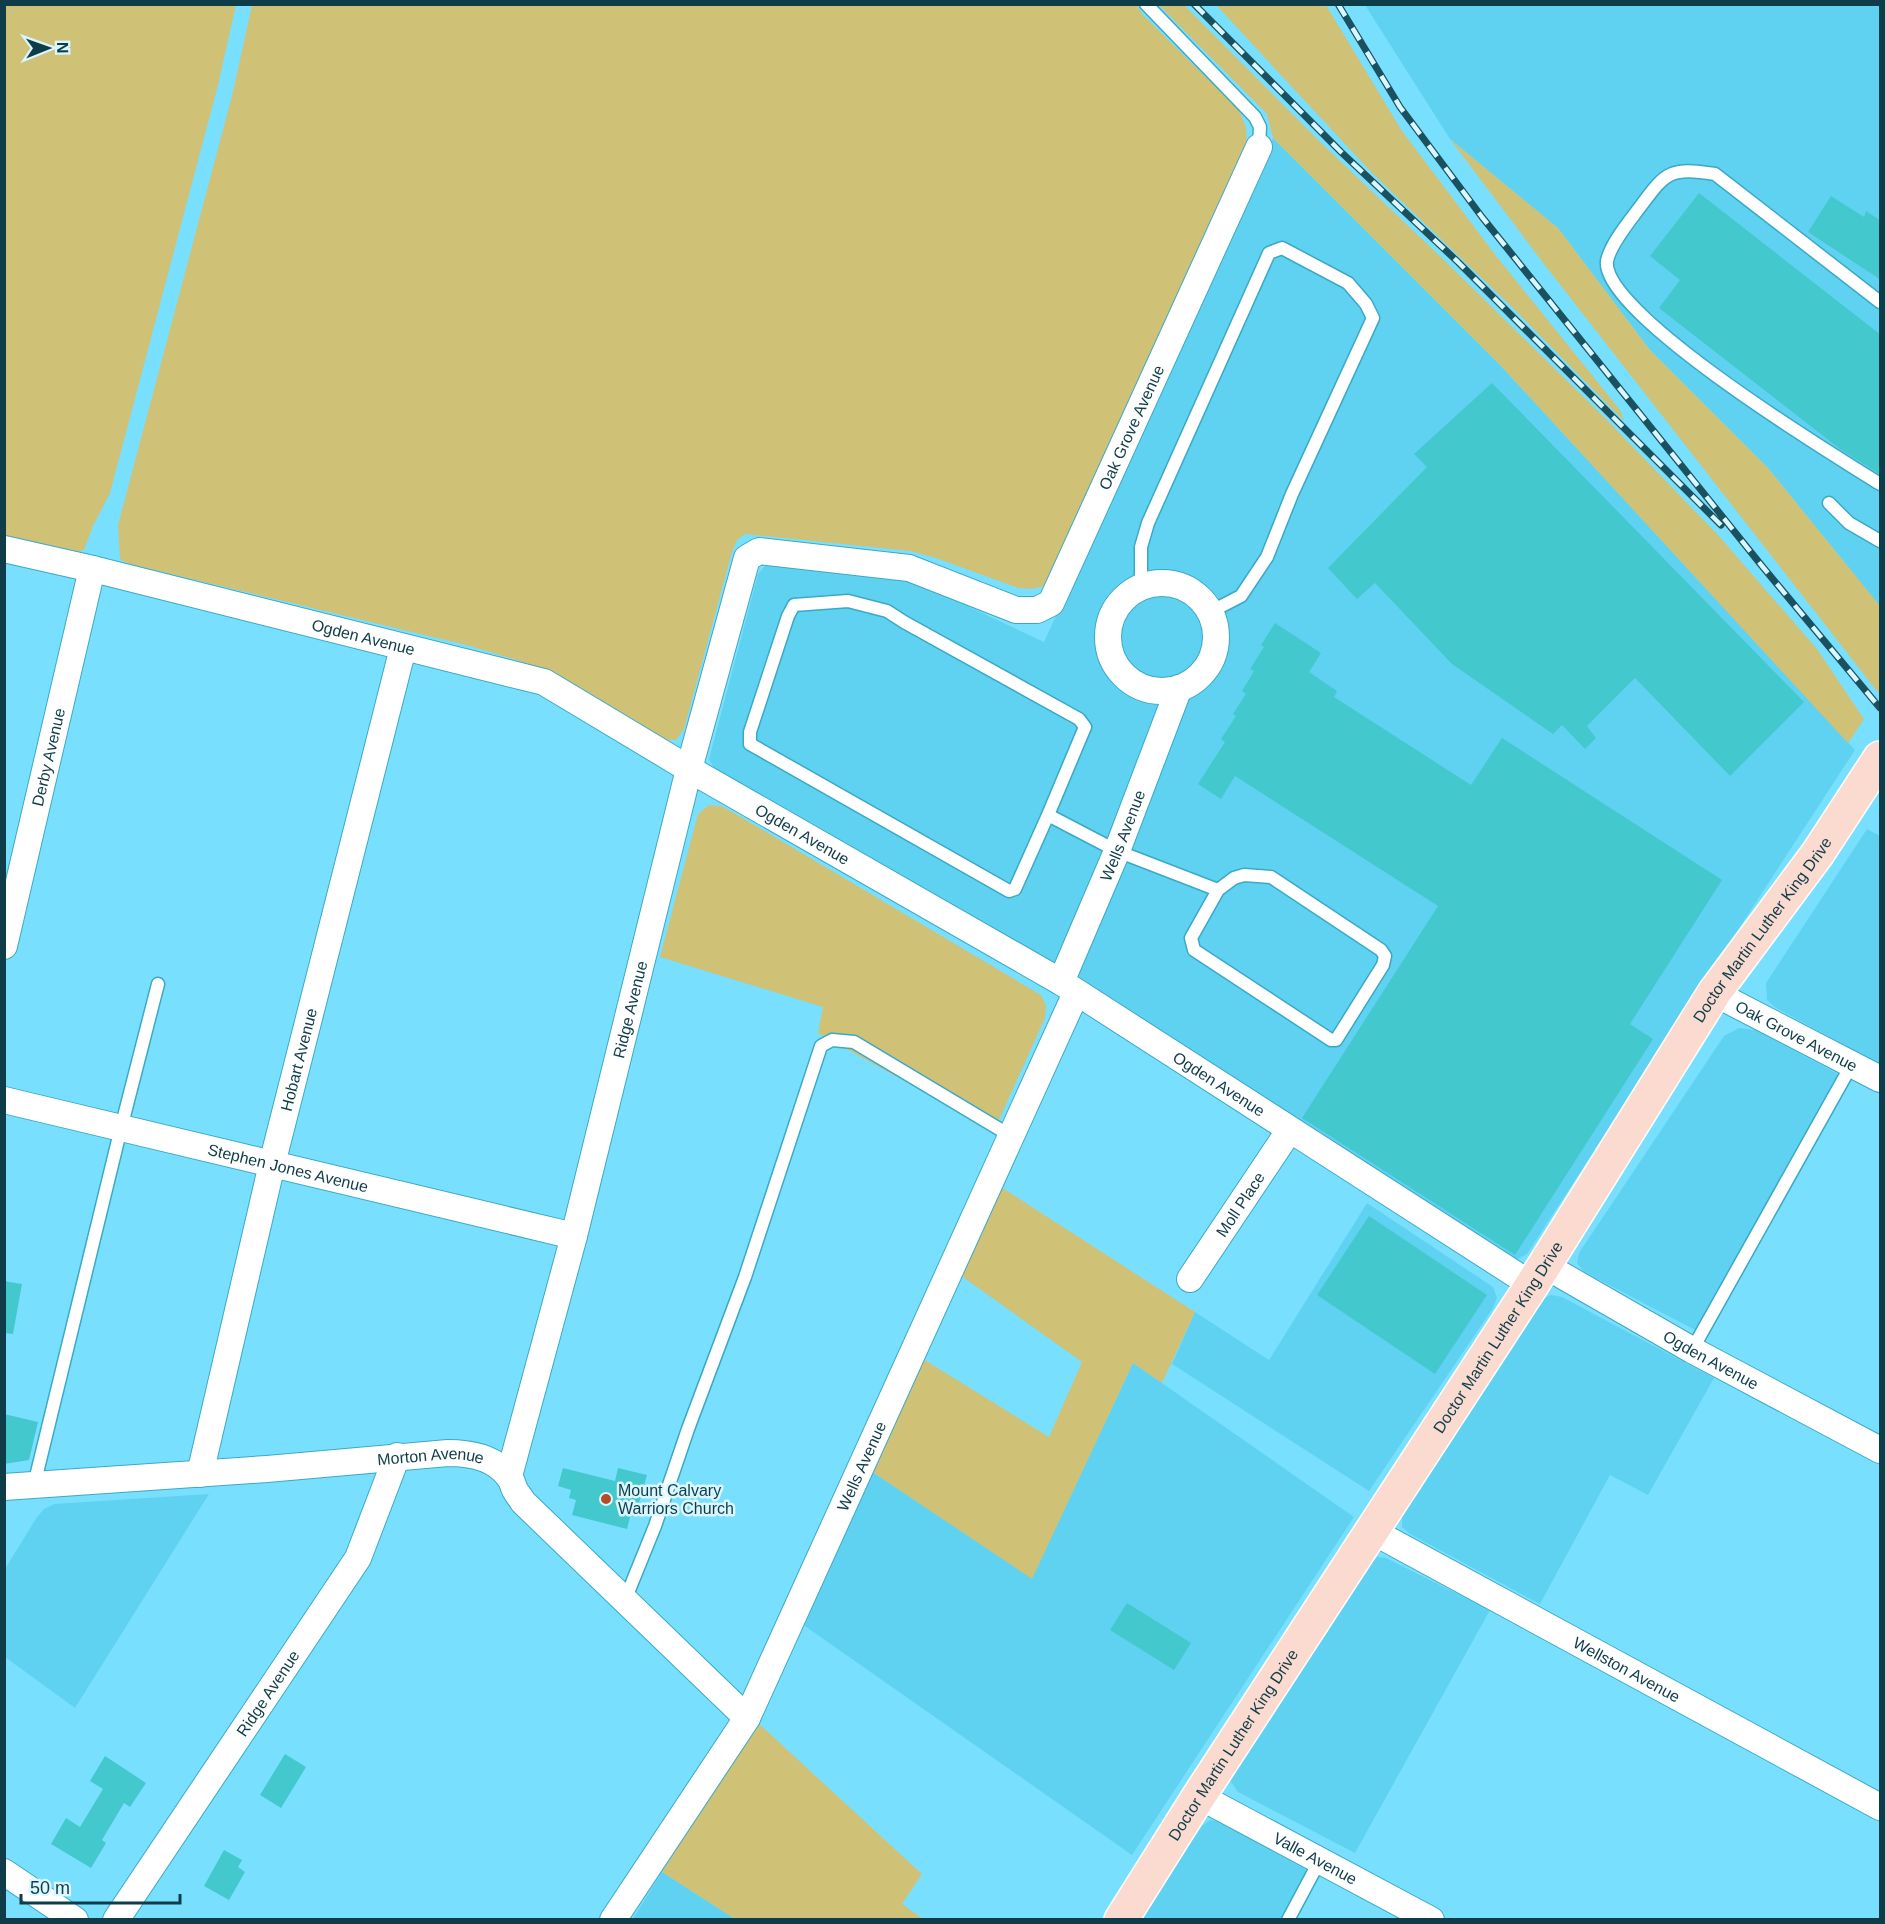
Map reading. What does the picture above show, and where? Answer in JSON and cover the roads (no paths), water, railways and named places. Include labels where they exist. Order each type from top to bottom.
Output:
[{"type":"main road","name":"Doctor Martin Luther King Drive","points":[[1121,1920],[1199,1796],[1538,1275],[1714,993],[1818,853],[1881,758]]},
{"type":"street","name":"Oak Grove Avenue","points":[[759,551],[909,568],[1016,610],[1036,610],[1051,603],[1258,147]]},
{"type":"street","name":"Ogden Avenue","points":[[4,549],[544,682],[689,769],[1069,988],[1290,1131],[1538,1275],[1692,1350],[1881,1450]]},
{"type":"street","name":"Ridge Avenue","points":[[509,1476],[574,1236],[689,769],[747,558],[759,551]]},
{"type":"street","name":"Derby Avenue","points":[[4,946],[92,569]]},
{"type":"street","points":[[1167,583],[1184,587],[1199,598],[1210,612],[1215,630],[1214,648],[1208,665],[1195,679],[1179,688],[1162,691],[1145,689],[1130,681],[1118,668],[1110,653],[1108,636],[1111,619],[1119,603],[1132,592],[1148,584],[1167,583]]},
{"type":"street","name":"Hobart Avenue","points":[[200,1474],[272,1164],[402,648]]},
{"type":"street","name":"Wells Avenue","points":[[613,1920],[747,1718],[1011,1136],[1069,988],[1117,851],[1179,688]]},
{"type":"street","name":"Oak Grove Avenue","points":[[1714,993],[1881,1079]]},
{"type":"street","name":"Stephen Jones Avenue","points":[[4,1100],[574,1236]]},
{"type":"street","name":"Moll Place","points":[[1190,1279],[1290,1131]]},
{"type":"street","name":"Morton Avenue","points":[[14,1492],[397,1456],[464,1453],[481,1456],[509,1476],[524,1502],[747,1718]]},
{"type":"street","name":"Ridge Avenue","points":[[116,1920],[358,1558],[397,1456]]},
{"type":"street","name":"Wellston Avenue","points":[[1372,1531],[1881,1807]]},
{"type":"street","name":"Valle Avenue","points":[[1199,1796],[1431,1920]]},
{"type":"street","points":[[4,1872],[75,1920]]},
{"type":"lane","name":"Oak Grove Avenue","points":[[1146,4],[1255,117],[1260,127],[1258,147]]},
{"type":"lane","points":[[1881,302],[1715,174],[1692,170],[1678,171],[1660,181],[1618,237],[1607,261],[1610,278],[1627,298],[1653,325],[1705,369],[1801,435],[1881,484]]},
{"type":"lane","points":[[1141,588],[1141,547],[1148,523],[1269,253],[1281,248],[1348,283],[1366,304],[1373,318],[1292,494],[1267,557],[1241,596],[1210,612]]},
{"type":"lane","points":[[1829,503],[1849,523],[1881,541]]},
{"type":"lane","points":[[848,601],[887,611],[1079,719],[1085,727],[1048,815],[1015,889],[1009,891],[750,744],[753,722],[788,616],[794,605],[848,601]]},
{"type":"lane","points":[[1048,815],[1117,851],[1218,890]]},
{"type":"lane","points":[[1244,875],[1270,877],[1381,950],[1385,956],[1383,965],[1336,1040],[1331,1040],[1194,950],[1191,938],[1218,890],[1234,878],[1244,875]]},
{"type":"lane","points":[[14,1492],[121,1128],[158,984]]},
{"type":"lane","points":[[625,1600],[655,1526],[688,1429],[745,1276],[821,1046],[832,1040],[854,1042],[1011,1136]]},
{"type":"lane","points":[[1692,1350],[1852,1064]]},
{"type":"lane","points":[[1288,1920],[1320,1860]]},
{"type":"railway","points":[[1194,4],[1341,152],[1458,262],[1721,525]]},
{"type":"railway","points":[[1338,4],[1400,107],[1482,217],[1762,566],[1880,708]]},
{"type":"place","name":"Mount Calvary Warriors Church","points":[[606,1499]]}]
